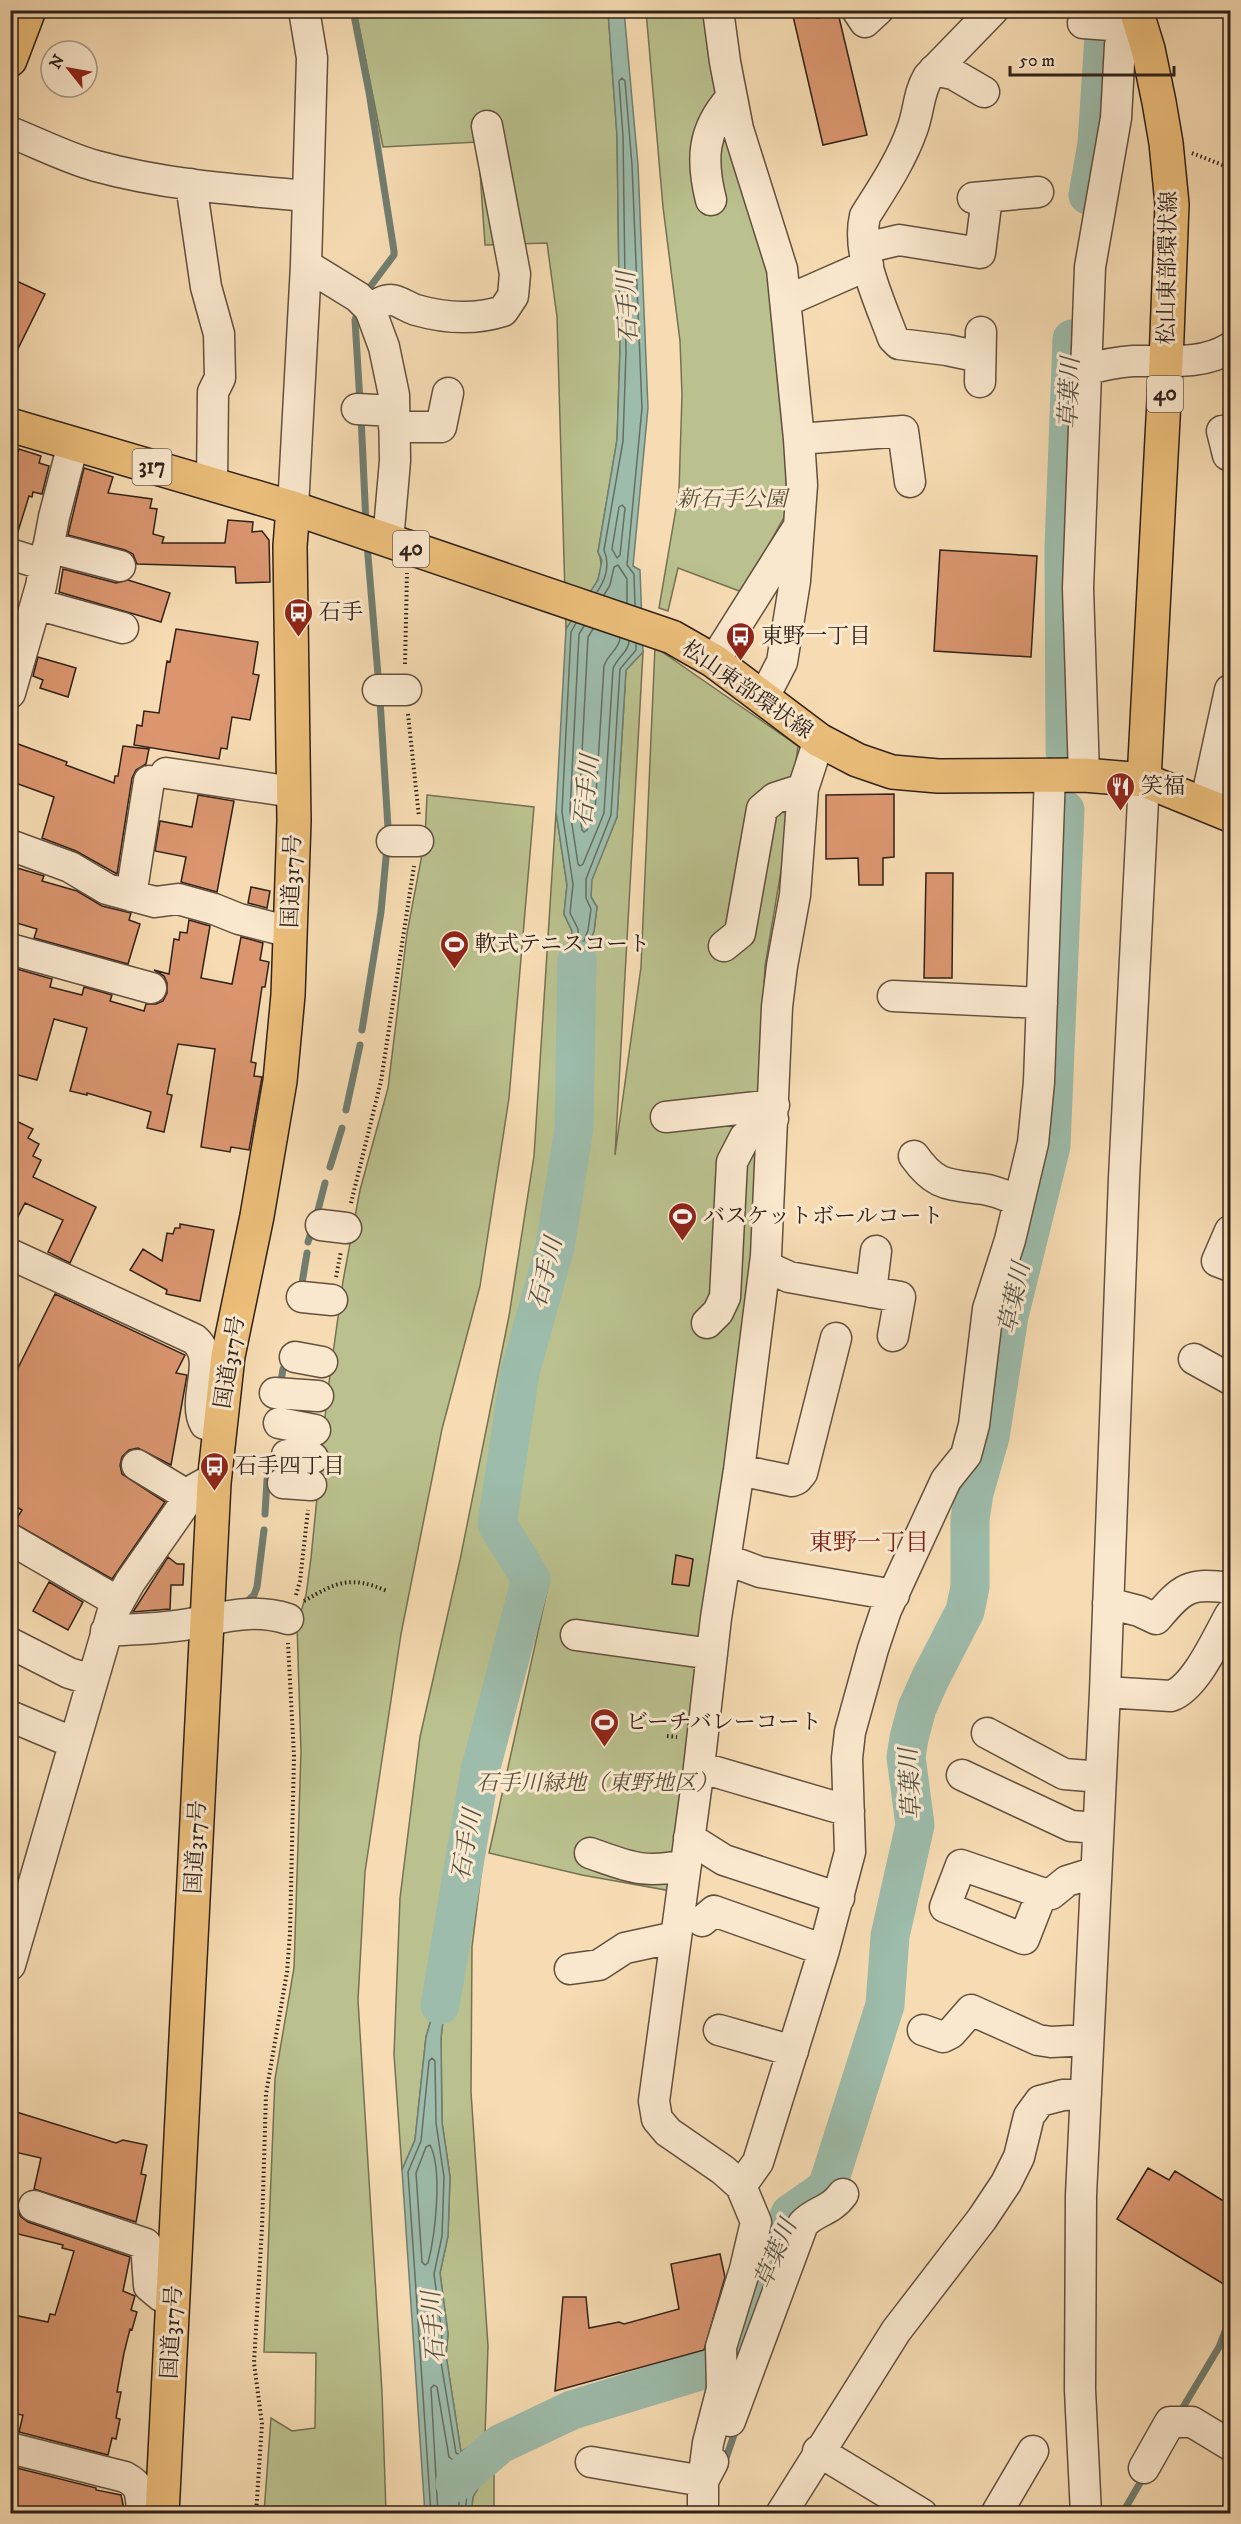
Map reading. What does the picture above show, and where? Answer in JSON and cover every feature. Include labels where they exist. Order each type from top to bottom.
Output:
[{"type":"main road","points":[[10,60],[25,12]]},
{"type":"main road","name":"松山東部環状線","points":[[1129,16],[1148,49],[1166,143],[1172,204],[1144,780]]},
{"type":"main road","name":"317","points":[[10,424],[293,508]]},
{"type":"main road","name":"松山東部環状線","points":[[293,508],[528,590],[659,632],[714,661],[819,740],[857,760],[892,772],[938,776],[1084,775],[1144,780],[1217,810]]},
{"type":"main road","name":"国道317号","points":[[162,2514],[207,1619],[202,1490],[220,1426],[228,1356],[257,1216],[280,1081],[290,932],[293,792],[290,546],[293,508]]},
{"type":"street","points":[[293,508],[306,265],[312,58],[304,10]]},
{"type":"street","points":[[718,10],[731,98],[748,164],[782,269],[799,439],[800,525],[795,580],[782,662],[764,697]]},
{"type":"street","points":[[856,10],[865,22],[878,10]]},
{"type":"street","points":[[980,357],[898,344],[893,338],[871,282],[862,229],[865,216],[900,158],[913,127],[922,86],[934,70],[993,10]]},
{"type":"street","points":[[1083,23],[1129,16],[1120,45],[1116,118],[1090,267],[1078,588],[1084,775]]},
{"type":"street","points":[[934,70],[953,74],[984,92]]},
{"type":"street","points":[[711,200],[704,173],[706,141],[723,106],[731,98]]},
{"type":"street","points":[[370,309],[383,301],[393,300],[438,317],[488,316],[503,311],[513,296],[515,274],[487,126]]},
{"type":"street","points":[[10,132],[93,165],[148,178],[308,196]]},
{"type":"street","points":[[191,184],[206,287],[219,334],[220,378],[213,392],[212,485]]},
{"type":"street","points":[[786,302],[899,240],[980,253],[980,197],[1038,192]]},
{"type":"street","points":[[306,265],[358,297],[370,309],[384,347],[394,395],[399,545]]},
{"type":"street","points":[[1086,370],[1109,363],[1196,360],[1219,356],[1230,348]]},
{"type":"street","points":[[357,409],[394,419],[441,427],[448,393]]},
{"type":"street","points":[[799,439],[903,430],[910,482]]},
{"type":"street","points":[[13,676],[36,604],[74,444]]},
{"type":"street","points":[[714,661],[800,525]]},
{"type":"street","points":[[10,554],[46,556],[120,566]]},
{"type":"street","points":[[36,604],[123,628]]},
{"type":"street","points":[[1217,810],[1230,690]]},
{"type":"street","points":[[777,2236],[741,2186],[723,2170],[668,2132],[657,2119],[654,2102],[765,1266],[774,1112],[777,1007],[795,895],[802,789],[819,740]]},
{"type":"street","points":[[741,2186],[758,2162],[839,1898],[850,1852],[847,1758],[850,1732],[873,1648],[894,1595],[946,1480],[966,1455],[974,1425],[988,1309],[1033,1143],[1039,1082],[1050,774]]},
{"type":"street","points":[[131,896],[157,777],[293,792]]},
{"type":"street","points":[[1086,2514],[1080,2390],[1081,2194],[1105,1692],[1124,1178],[1144,780]]},
{"type":"street","points":[[724,946],[740,933],[762,809],[775,798],[802,789]]},
{"type":"street","points":[[10,845],[70,867],[107,889],[156,903],[178,899],[239,919],[290,932]]},
{"type":"street","points":[[10,949],[152,988]]},
{"type":"street","points":[[900,1004],[1042,1004]]},
{"type":"street","points":[[666,1117],[774,1112]]},
{"type":"street","points":[[707,1323],[718,1312],[725,1297],[732,1162],[745,1137],[774,1112]]},
{"type":"street","points":[[914,1155],[925,1171],[945,1184],[991,1191],[1019,1201]]},
{"type":"street","points":[[1230,1231],[1218,1261],[1230,1266]]},
{"type":"street","points":[[871,1292],[876,1251]]},
{"type":"street","points":[[10,1254],[194,1339],[202,1346],[205,1357],[200,1414],[204,1424],[220,1426]]},
{"type":"street","points":[[765,1266],[789,1277],[900,1297],[893,1336]]},
{"type":"street","points":[[302,1297],[332,1300]]},
{"type":"street","points":[[739,1470],[792,1481],[802,1473],[836,1338]]},
{"type":"street","points":[[1194,1359],[1230,1379]]},
{"type":"street","points":[[274,1393],[318,1396]]},
{"type":"street","points":[[279,1423],[302,1462]]},
{"type":"street","points":[[12,1958],[20,1899],[74,1743],[106,1631],[118,1602],[202,1490],[137,1465]]},
{"type":"street","points":[[10,1539],[118,1602]]},
{"type":"street","points":[[725,1559],[760,1572],[894,1595]]},
{"type":"street","points":[[1105,1692],[1171,1696],[1181,1692],[1190,1682],[1230,1610],[1197,1585],[1184,1590],[1156,1619],[1139,1611],[1108,1603]]},
{"type":"street","points":[[106,1631],[188,1624],[222,1615],[290,1613]]},
{"type":"street","points":[[576,1635],[712,1654]]},
{"type":"street","points":[[10,1643],[69,1673],[92,1680]]},
{"type":"street","points":[[10,1716],[74,1743]]},
{"type":"street","points":[[1098,1828],[1071,1826],[981,1744],[1064,1774],[1101,1777]]},
{"type":"street","points":[[699,1767],[849,1811]]},
{"type":"street","points":[[590,1853],[637,1869],[659,1871],[687,1852],[724,1860],[839,1898]]},
{"type":"street","points":[[1042,1893],[1051,1894],[1067,1881],[1096,1872]]},
{"type":"street","points":[[702,1921],[714,1911],[824,1950]]},
{"type":"street","points":[[570,1968],[599,1965],[625,1948],[676,1936]]},
{"type":"street","points":[[923,2030],[943,2037],[951,2033],[971,2010],[1038,2040],[1051,2043],[1089,2040]]},
{"type":"street","points":[[719,2030],[793,2051]]},
{"type":"street","points":[[781,2514],[818,2451],[896,2331],[982,2219],[1006,2183],[1019,2157],[1029,2116],[1040,2101],[1063,2095],[1086,2094]]},
{"type":"street","points":[[703,2514],[708,2443],[722,2389],[721,2347],[745,2269],[777,2236],[830,2209],[843,2194]]},
{"type":"street","points":[[34,2206],[146,2244],[149,2286],[161,2296],[174,2296]]},
{"type":"street","points":[[704,2481],[721,2446],[777,2236]]},
{"type":"street","points":[[1144,2468],[1170,2422],[1192,2422],[1230,2445]]},
{"type":"street","points":[[10,2448],[130,2480],[136,2483],[140,2491],[143,2514]]},
{"type":"street","points":[[818,2451],[922,2514]]},
{"type":"street","points":[[996,2514],[1033,2451]]},
{"type":"street","points":[[591,2462],[704,2481]]},
{"type":"path","points":[[1166,143],[1230,168]]},
{"type":"path","points":[[332,1300],[333,1227],[360,1161],[381,1081],[405,841],[420,823],[412,769],[392,690],[404,649],[405,583],[399,545]]},
{"type":"path","points":[[256,2514],[262,2424],[254,2363],[262,2228],[266,2094],[287,1972],[290,1933],[294,1756],[290,1613],[300,1581],[302,1462]]},
{"type":"path","points":[[290,1613],[334,1584],[352,1582],[371,1584],[387,1591]]},
{"type":"green space","points":[[356,11],[608,11],[617,136],[620,351],[617,440],[598,552],[601,561],[600,571],[592,592],[566,629],[557,317],[547,243],[485,245],[478,142],[383,147]]},
{"type":"green space","name":"新石手公園","points":[[646,11],[705,11],[765,238],[784,409],[787,512],[742,592],[678,568],[668,611],[659,608],[679,491],[682,395],[680,341],[663,207]]},
{"type":"green space","name":"石手川緑地（東野地区）","points":[[655,647],[798,746],[783,859],[765,966],[759,1092],[762,1171],[677,1892],[582,1875],[489,1853],[549,1582],[493,1778],[472,1947],[471,2092],[488,2346],[485,2437],[461,2452],[446,2355],[448,2334],[440,2273],[448,2236],[450,2177],[442,2122],[441,2038],[450,1957],[426,2037],[415,2140],[402,2170],[394,2054],[400,1898],[420,1737],[460,1560],[509,1316],[534,1156],[556,812],[567,885],[564,914],[572,931],[569,997],[576,1012],[585,954],[594,931],[597,907],[591,897],[591,880],[617,817],[626,670],[643,652],[615,1155],[641,967]]},
{"type":"green space","points":[[427,795],[534,807],[509,1098],[480,1286],[442,1429],[401,1634],[365,1872],[358,2000],[382,2392],[386,2513],[264,2513],[271,2418],[292,2431],[315,2428],[316,2353],[264,2352],[275,2079],[294,1968],[301,1752],[297,1625],[306,1595],[311,1558],[327,1397],[343,1281],[360,1190],[388,1088],[407,933],[425,839]]},
{"type":"green space","points":[[494,2460],[494,2513],[471,2514],[473,2497]]},
{"type":"water","points":[[608,11],[624,11],[638,165],[648,408],[633,566],[640,570],[643,652],[626,670],[617,817],[592,880],[591,897],[597,907],[594,931],[585,954],[577,1013],[569,997],[572,931],[564,914],[567,885],[556,812],[566,629],[598,580],[602,560],[598,552],[617,440],[620,351],[617,136]]},
{"type":"water","points":[[451,1952],[441,2038],[442,2122],[450,2177],[448,2236],[440,2273],[448,2334],[446,2355],[461,2452],[485,2437],[494,2460],[473,2497],[471,2513],[425,2514],[402,2170],[415,2140],[426,2037]]},
{"type":"building","points":[[815,11],[817,18],[838,13],[867,135],[823,145],[793,16]]},
{"type":"building","points":[[10,278],[45,294],[10,365]]},
{"type":"building","points":[[19,449],[41,456],[39,463],[49,466],[42,494],[33,492],[32,497],[29,496],[16,538],[10,537],[10,450],[18,452]]},
{"type":"building","points":[[84,468],[113,477],[108,493],[152,499],[150,508],[157,509],[153,534],[164,537],[162,543],[225,543],[228,520],[253,522],[252,532],[262,531],[269,540],[270,582],[236,583],[235,567],[137,564],[133,554],[125,550],[68,535]]},
{"type":"building","points":[[940,550],[1037,556],[1031,657],[934,651]]},
{"type":"building","points":[[63,569],[116,583],[128,580],[170,593],[161,622],[59,592]]},
{"type":"building","points":[[176,629],[258,642],[253,674],[259,675],[250,720],[232,717],[227,749],[221,748],[219,759],[134,745],[137,725],[142,726],[144,711],[159,713],[167,661],[170,662]]},
{"type":"building","points":[[38,657],[76,668],[68,697],[40,688],[43,680],[33,676]]},
{"type":"building","points":[[10,741],[67,762],[66,765],[114,783],[115,776],[118,776],[123,746],[149,749],[146,764],[136,770],[132,778],[117,874],[76,851],[42,838],[54,797],[10,781]]},
{"type":"building","points":[[894,794],[894,857],[883,858],[883,885],[859,885],[858,858],[826,859],[826,795]]},
{"type":"building","points":[[198,795],[234,801],[217,892],[181,882],[186,857],[155,851],[160,821],[192,827]]},
{"type":"building","points":[[14,867],[44,876],[42,881],[77,891],[102,906],[131,913],[129,920],[140,924],[128,964],[34,938],[37,929],[10,921],[10,880]]},
{"type":"building","points":[[926,873],[953,873],[952,978],[924,978]]},
{"type":"building","points":[[251,887],[270,891],[267,908],[248,903]]},
{"type":"building","points":[[189,920],[210,926],[201,978],[232,984],[241,937],[263,943],[260,960],[269,962],[265,987],[262,987],[251,1062],[256,1063],[254,1076],[262,1077],[249,1150],[231,1147],[230,1152],[201,1147],[215,1049],[178,1044],[167,1094],[172,1095],[164,1132],[147,1128],[151,1112],[87,1093],[87,1095],[70,1091],[87,1028],[54,1019],[37,1080],[10,1073],[10,967],[52,979],[50,987],[82,995],[84,987],[112,995],[110,1001],[144,1011],[146,1004],[163,1001],[167,993],[164,976],[154,970],[169,974],[174,939],[179,940],[180,932],[187,933]]},
{"type":"building","points":[[10,1118],[33,1129],[28,1138],[39,1144],[33,1156],[41,1160],[33,1177],[96,1207],[70,1263],[48,1252],[63,1220],[25,1203],[10,1232]]},
{"type":"building","points":[[180,1224],[214,1230],[200,1301],[166,1294],[167,1290],[130,1270],[143,1249],[162,1261],[167,1233],[173,1234],[175,1228],[180,1228]]},
{"type":"building","points":[[55,1294],[185,1355],[176,1373],[187,1375],[171,1465],[138,1448],[129,1450],[122,1457],[120,1465],[122,1474],[165,1502],[112,1579],[14,1523],[22,1510],[10,1503],[10,1384]]},
{"type":"building","points":[[676,1555],[693,1559],[689,1586],[672,1584]]},
{"type":"building","points":[[168,1557],[177,1564],[184,1564],[183,1585],[171,1585],[170,1609],[133,1612]]},
{"type":"building","points":[[49,1582],[83,1602],[68,1630],[33,1611]]},
{"type":"building","points":[[10,2110],[116,2143],[123,2140],[147,2145],[141,2174],[146,2175],[136,2222],[34,2189],[41,2158],[10,2151]]},
{"type":"building","points":[[1148,2168],[1169,2180],[1175,2171],[1230,2205],[1230,2288],[1117,2219]]},
{"type":"building","points":[[10,2200],[18,2201],[17,2210],[28,2222],[130,2257],[123,2291],[135,2296],[131,2310],[137,2312],[124,2353],[117,2392],[121,2392],[116,2418],[120,2419],[116,2439],[112,2438],[108,2455],[19,2432],[23,2415],[10,2413],[10,2319],[17,2320],[18,2316],[48,2322],[50,2314],[55,2315],[74,2251],[62,2248],[63,2245],[10,2232]]},
{"type":"building","points":[[720,2254],[725,2277],[704,2350],[555,2391],[563,2297],[586,2297],[589,2328],[619,2322],[624,2324],[679,2309],[671,2264]]},
{"type":"building","points":[[13,2467],[121,2495],[125,2514],[10,2514],[10,2477]]},
{"type":"waterway","points":[[353,10],[369,92],[394,251],[394,255],[364,295]]},
{"type":"waterway","name":"草葉川","points":[[1088,195],[1097,144],[1104,36]]},
{"type":"waterway","points":[[358,312],[355,320],[360,402]]},
{"type":"waterway","name":"草葉川","points":[[1065,751],[1064,547],[1072,339]]},
{"type":"waterway","points":[[361,416],[366,524]]},
{"type":"waterway","points":[[367,544],[378,675]]},
{"type":"waterway","points":[[380,700],[388,827]]},
{"type":"waterway","name":"草葉川","points":[[455,2483],[500,2444],[572,2410],[706,2369],[734,2356],[790,2214],[827,2188],[885,2005],[890,1936],[915,1825],[906,1757],[909,1738],[917,1708],[965,1611],[970,1587],[970,1519],[974,1493],[990,1437],[1009,1316],[1051,1146],[1065,810]]},
{"type":"waterway","points":[[362,1030],[381,912],[387,847]]},
{"type":"waterway","name":"石手川","points":[[440,2005],[480,1771],[531,1579],[497,1524],[520,1372],[555,1247],[574,1128],[577,960]]},
{"type":"waterway","points":[[346,1110],[360,1045]]},
{"type":"waterway","points":[[330,1167],[342,1128]]},
{"type":"waterway","points":[[317,1214],[325,1183]]},
{"type":"waterway","points":[[308,1242],[313,1226]]},
{"type":"waterway","points":[[301,1289],[307,1253]]},
{"type":"waterway","points":[[280,1387],[283,1369]]},
{"type":"waterway","points":[[265,1514],[267,1480]]},
{"type":"waterway","points":[[245,1603],[254,1595],[257,1587],[264,1530]]},
{"type":"waterway","points":[[1179,2414],[1219,2347],[1230,2319]]},
{"type":"waterway","points":[[724,2464],[736,2429]]},
{"type":"waterway","points":[[1122,2514],[1144,2476]]},
{"type":"place","name":"石手","points":[[298,638]]},
{"type":"place","name":"東野一丁目","points":[[740,662]]},
{"type":"place","name":"笑福","points":[[1120,812]]},
{"type":"place","name":"軟式テニスコート","points":[[454,970]]},
{"type":"place","name":"バスケットボールコート","points":[[682,1242]]},
{"type":"place","name":"石手四丁目","points":[[214,1492]]},
{"type":"place","name":"ビーチバレーコート","points":[[605,1748]]},
{"type":"district","name":"東野一丁目","points":[[869,1543]]}]
